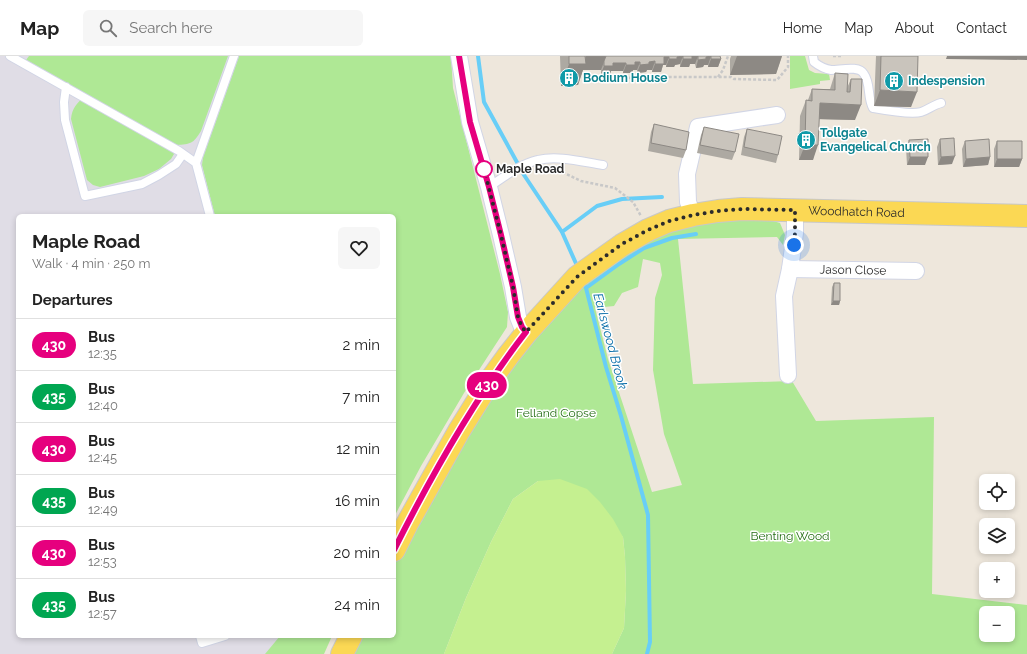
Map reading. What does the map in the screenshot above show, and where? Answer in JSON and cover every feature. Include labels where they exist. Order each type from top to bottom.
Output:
[{"type":"main road","name":"Woodhatch Road","points":[[396,546],[459,431],[490,381],[526,332],[584,272],[622,244],[648,230],[669,221],[693,215],[742,209],[1027,216]]},
{"type":"main road","points":[[342,654],[350,638]]},
{"type":"street","points":[[459,56],[470,122],[489,187],[513,287],[518,317],[526,332]]},
{"type":"street","points":[[693,215],[688,202],[687,174],[698,127],[778,115]]},
{"type":"street","points":[[788,375],[784,296],[790,269],[795,233],[795,210]]},
{"type":"street","name":"Jason Close","points":[[790,269],[916,271]]},
{"type":"lane","points":[[10,56],[183,154],[196,163]]},
{"type":"lane","points":[[209,214],[196,163],[234,56]]},
{"type":"lane","points":[[813,56],[814,62],[826,69],[858,69],[863,72],[867,78],[873,108],[887,111],[918,113],[940,102]]},
{"type":"lane","points":[[66,87],[64,102],[65,120],[84,196],[142,184],[176,164],[183,154]]},
{"type":"lane","points":[[489,187],[514,170],[539,159],[562,158],[603,165]]},
{"type":"lane","points":[[201,638],[202,643],[218,638]]},
{"type":"path","points":[[718,77],[723,70],[728,56]]},
{"type":"path","points":[[609,81],[635,77],[731,77],[734,79],[777,80],[788,67],[788,56]]},
{"type":"path","points":[[833,56],[842,56]]},
{"type":"path","points":[[539,159],[581,181],[614,188],[633,202]]},
{"type":"shaded area","points":[[0,56],[440,56],[395,214],[16,214],[16,638],[315,638],[308,654],[0,654]]},
{"type":"green space","points":[[29,56],[228,56],[201,131],[194,141],[176,145],[26,60]]},
{"type":"green space","points":[[239,56],[451,56],[453,88],[500,274],[508,312],[507,327],[464,393],[421,466],[396,513],[396,214],[214,214],[202,165],[203,157]]},
{"type":"green space","points":[[790,56],[805,56],[809,70],[815,73],[829,74],[830,80],[820,81],[820,84],[790,89]]},
{"type":"green space","points":[[85,96],[173,150],[174,154],[171,159],[159,169],[144,176],[100,187],[93,185],[87,180],[71,119],[75,106]]},
{"type":"green space","name":"Benting Wood","points":[[766,219],[780,223],[785,235],[783,245],[777,237],[678,239],[693,384],[792,381],[816,421],[934,417],[932,594],[1027,605],[1027,654],[612,654],[624,628],[626,591],[623,537],[538,481],[513,499],[491,542],[466,598],[444,654],[351,654],[359,638],[396,638],[396,562],[409,534],[484,401],[536,329],[588,280],[636,245],[677,228],[725,220]],"holes":[[[643,259],[660,263],[662,275],[655,298],[653,370],[664,434],[682,485],[652,492],[608,359],[595,308],[614,306],[622,293],[638,287]]]},
{"type":"green space","points":[[560,479],[587,489],[600,502],[613,519],[623,537],[626,591],[624,628],[612,654],[444,654],[466,598],[491,542],[513,499],[538,481]]},
{"type":"green space","points":[[278,638],[331,638],[324,654],[265,654]]},
{"type":"building","points":[[569,56],[585,56],[586,64],[569,64]]},
{"type":"building","points":[[606,56],[683,56],[677,57],[677,59],[669,59],[669,57],[664,57],[664,64],[655,64],[655,61],[649,62],[649,64],[640,65],[640,62],[635,62],[635,65],[613,63],[613,66],[604,66]]},
{"type":"building","points":[[683,56],[692,56],[692,59],[683,59]]},
{"type":"building","points":[[698,56],[711,56],[706,57],[706,59],[698,60]]},
{"type":"building","points":[[711,56],[720,56],[721,59],[711,59]]},
{"type":"building","points":[[881,56],[918,56],[917,92],[880,90]]},
{"type":"building","points":[[835,73],[848,74],[847,92],[850,92],[851,79],[862,79],[861,105],[820,103],[818,145],[805,145],[806,100],[812,101],[812,89],[835,90]]},
{"type":"building","points":[[654,124],[689,132],[686,150],[651,143]]},
{"type":"building","points":[[704,127],[739,134],[735,152],[700,145]]},
{"type":"building","points":[[747,129],[782,136],[778,155],[744,147]]},
{"type":"building","points":[[954,138],[955,156],[941,157],[940,139]]},
{"type":"building","points":[[928,139],[928,157],[910,157],[909,140]]},
{"type":"building","points":[[989,139],[990,157],[966,159],[965,141]]},
{"type":"building","points":[[997,141],[1022,141],[1022,159],[997,159]]},
{"type":"building","points":[[834,283],[840,283],[840,301],[833,301]]},
{"type":"waterway","name":"Earlswood Brook","points":[[478,56],[484,102],[524,175],[562,232],[578,268]]},
{"type":"waterway","points":[[562,232],[597,206],[622,199],[662,197]]},
{"type":"waterway","points":[[586,288],[644,248],[672,238],[696,234]]},
{"type":"waterway","name":"Earlswood Brook","points":[[583,280],[648,515],[650,642],[647,654]]},
{"type":"bus line","name":"430","points":[[396,546],[459,431],[490,381],[526,332],[518,317],[501,235],[470,122],[459,56]]},
{"type":"place","name":"Bodium House","points":[[569,78]]},
{"type":"place","name":"Indespension","points":[[894,81]]},
{"type":"place","name":"Tollgate Evangelical Church","points":[[806,140]]},
{"type":"place","name":"Maple Road","points":[[484,169]]},
{"type":"route","points":[[484,169],[513,287],[518,317],[526,332],[577,277],[622,244],[669,221],[718,211],[742,209],[795,210],[794,245]]},
{"type":"park label","name":"Felland Copse","points":[[556,413]]}]
